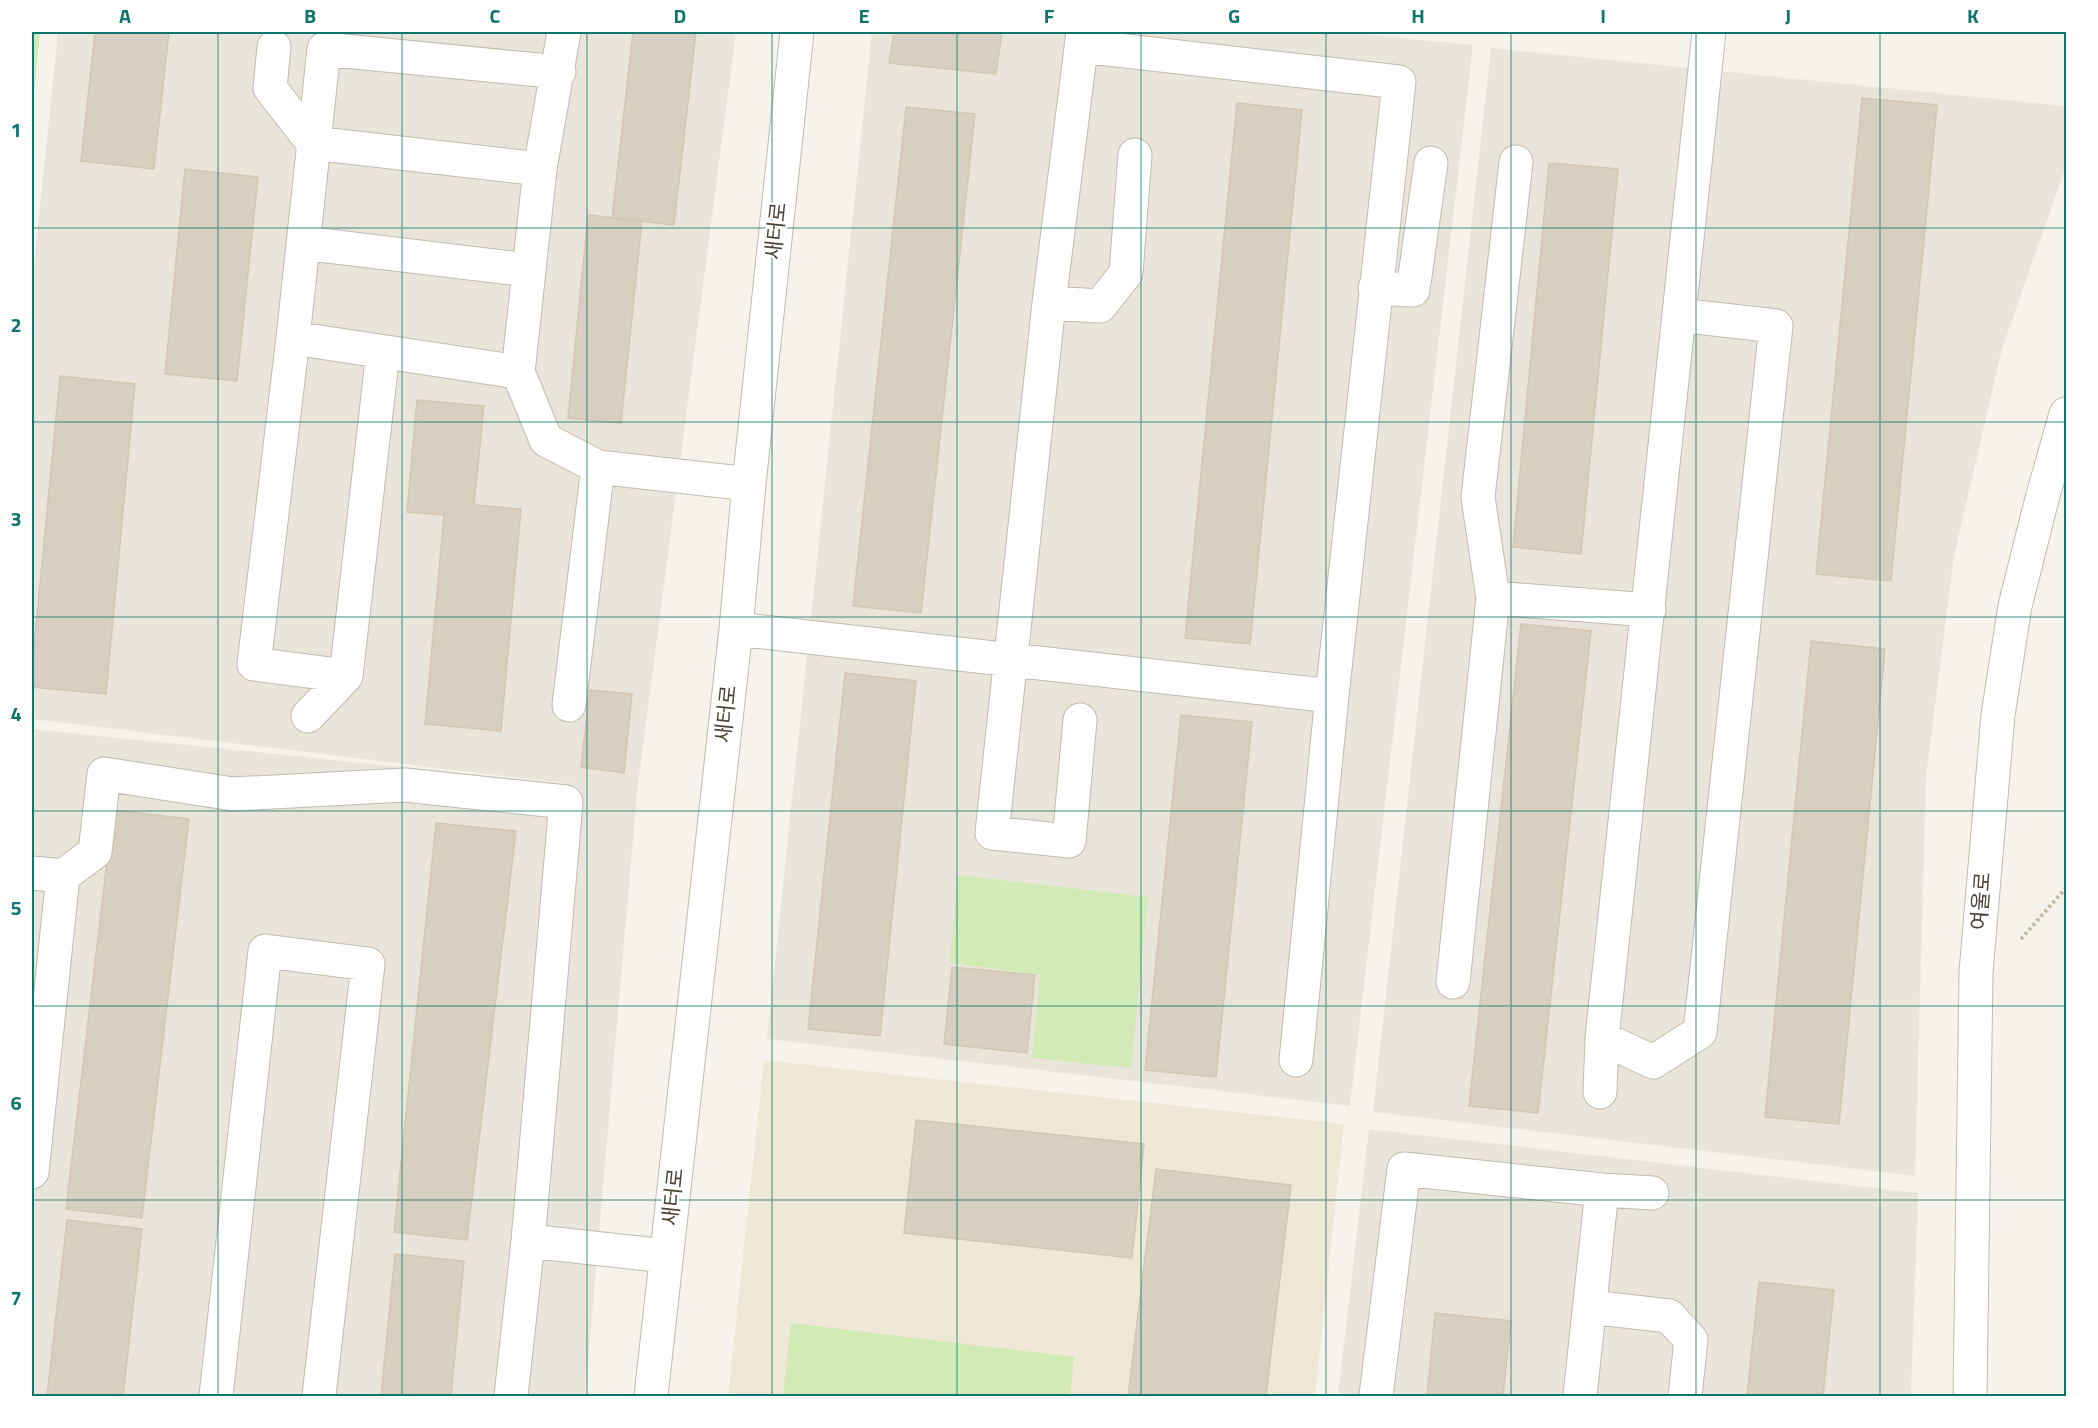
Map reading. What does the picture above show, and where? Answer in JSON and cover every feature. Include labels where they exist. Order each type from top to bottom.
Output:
[{"type":"street","points":[[564,32],[559,72],[540,169],[518,372],[546,440],[598,467],[748,484]]},
{"type":"street","name":"새터로","points":[[651,1396],[736,628],[748,484],[797,32]]},
{"type":"street","points":[[1600,1092],[1602,1038],[1709,32]]},
{"type":"street","points":[[1080,720],[1068,841],[992,833],[1049,303],[1083,39],[1399,82],[1332,696],[1296,1060]]},
{"type":"street","points":[[274,47],[270,88],[313,143],[540,169]]},
{"type":"street","points":[[346,676],[254,664],[294,338],[324,49],[559,72]]},
{"type":"street","points":[[1049,303],[1100,306],[1126,273],[1135,155]]},
{"type":"street","points":[[1452,982],[1493,598],[1478,497],[1516,162]]},
{"type":"street","points":[[1375,288],[1413,290],[1431,163]]},
{"type":"street","points":[[303,243],[528,270]]},
{"type":"street","points":[[1602,1038],[1653,1062],[1700,1032],[1776,326],[1679,315]]},
{"type":"street","points":[[294,338],[518,372]]},
{"type":"street","points":[[308,716],[346,676],[383,352]]},
{"type":"street","name":"여울로","points":[[1970,1396],[1976,972],[1998,715],[2015,606],[2067,414]]},
{"type":"street","points":[[569,705],[598,467]]},
{"type":"street","points":[[1493,598],[1649,609]]},
{"type":"street","points":[[736,628],[1332,696]]},
{"type":"street","points":[[32,1172],[47,874],[95,852],[104,774],[233,794],[405,785],[566,802],[528,1241],[511,1396]]},
{"type":"street","points":[[216,1396],[266,951],[368,964],[319,1396]]},
{"type":"street","points":[[1376,1396],[1404,1169],[1602,1190],[1652,1193]]},
{"type":"street","points":[[1580,1396],[1602,1190]]},
{"type":"street","points":[[528,1241],[666,1256]]},
{"type":"street","points":[[1590,1307],[1669,1316],[1691,1340],[1686,1396]]},
{"type":"path","points":[[2021,939],[2067,885]]},
{"type":"shaded area","points":[[58,32],[736,32],[637,792],[585,1396],[32,1396],[32,729],[587,786],[32,719],[32,284]]},
{"type":"shaded area","points":[[872,32],[1341,32],[1473,45],[1350,1106],[767,1039]]},
{"type":"shaded area","points":[[1491,48],[2066,106],[2066,166],[2002,349],[1954,556],[1926,777],[1915,1176],[1373,1112]]},
{"type":"shaded area","points":[[764,1060],[1344,1124],[1315,1396],[728,1396]]},
{"type":"shaded area","points":[[1369,1129],[1918,1193],[1911,1396],[1338,1396]]},
{"type":"green space","points":[[32,32],[40,32],[32,116]]},
{"type":"green space","points":[[958,875],[1148,897],[1131,1068],[1032,1058],[1040,975],[950,963]]},
{"type":"green space","points":[[791,1323],[1074,1357],[1070,1396],[783,1396]]},
{"type":"building","points":[[95,32],[169,32],[154,169],[81,161]]},
{"type":"building","points":[[633,32],[696,32],[674,225],[612,218]]},
{"type":"building","points":[[894,32],[1002,32],[996,74],[889,63]]},
{"type":"building","points":[[1862,98],[1937,105],[1891,581],[1816,574]]},
{"type":"building","points":[[1237,103],[1302,110],[1250,644],[1185,638]]},
{"type":"building","points":[[906,107],[975,114],[921,613],[853,606]]},
{"type":"building","points":[[1549,163],[1618,169],[1581,554],[1513,547]]},
{"type":"building","points":[[185,169],[258,177],[237,381],[165,374]]},
{"type":"building","points":[[588,215],[642,221],[621,423],[568,418]]},
{"type":"building","points":[[60,376],[135,384],[106,694],[32,687]]},
{"type":"building","points":[[417,400],[484,406],[474,505],[521,509],[501,731],[425,724],[444,515],[407,512]]},
{"type":"building","points":[[1521,624],[1591,631],[1538,1113],[1469,1106]]},
{"type":"building","points":[[1811,641],[1885,649],[1839,1124],[1765,1117]]},
{"type":"building","points":[[845,673],[916,681],[880,1036],[808,1029]]},
{"type":"building","points":[[590,690],[632,694],[624,773],[581,767]]},
{"type":"building","points":[[1181,715],[1252,722],[1216,1077],[1145,1070]]},
{"type":"building","points":[[113,810],[189,819],[142,1218],[66,1209]]},
{"type":"building","points":[[436,823],[516,831],[467,1240],[394,1232]]},
{"type":"building","points":[[952,967],[1035,975],[1027,1053],[944,1044]]},
{"type":"building","points":[[916,1120],[1144,1144],[1132,1258],[904,1233]]},
{"type":"building","points":[[1156,1169],[1291,1185],[1266,1396],[1128,1396]]},
{"type":"building","points":[[67,1220],[142,1229],[123,1396],[47,1396]]},
{"type":"building","points":[[395,1254],[464,1261],[451,1396],[381,1396]]},
{"type":"building","points":[[1759,1282],[1834,1290],[1823,1396],[1747,1396]]},
{"type":"building","points":[[1435,1313],[1511,1321],[1503,1396],[1427,1396]]}]
